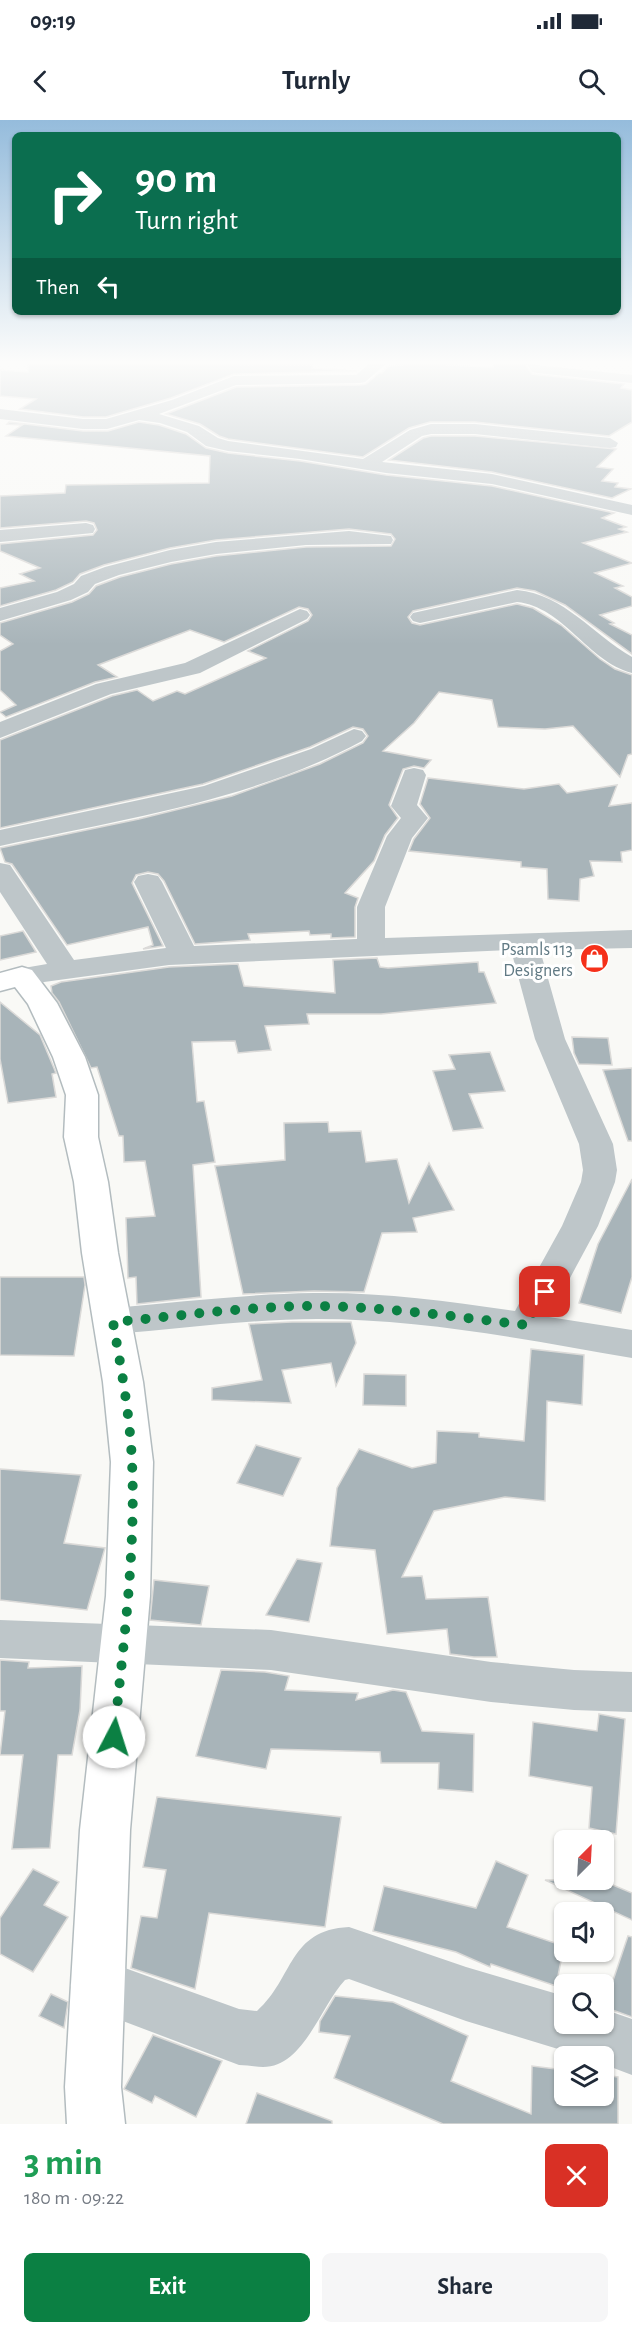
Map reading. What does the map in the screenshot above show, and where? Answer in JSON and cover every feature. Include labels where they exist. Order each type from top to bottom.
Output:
[{"type":"street","points":[[321,458],[366,465],[492,479],[632,510]]},
{"type":"street","points":[[366,465],[378,458]]},
{"type":"street","points":[[0,536],[86,530]]},
{"type":"street","points":[[0,615],[64,596],[81,588],[88,580],[119,569],[170,556],[232,546],[313,538],[384,540]]},
{"type":"street","points":[[420,617],[517,596],[527,596],[551,606],[598,644],[632,666]]},
{"type":"street","points":[[0,731],[24,719],[105,689],[192,668],[300,615]]},
{"type":"street","points":[[0,838],[211,792],[320,754],[354,736]]},
{"type":"street","points":[[370,946],[371,907],[400,836],[415,818],[404,806],[414,775]]},
{"type":"street","points":[[0,871],[66,970]]},
{"type":"street","points":[[148,882],[184,955]]},
{"type":"street","points":[[11,979],[122,961],[184,955],[370,946],[632,939]]},
{"type":"street","points":[[523,942],[550,1039],[596,1144],[600,1170],[598,1182],[580,1226],[526,1325]]},
{"type":"street","points":[[11,979],[55,1028],[82,1095],[81,1137],[91,1182],[100,1253],[129,1420],[132,1518],[123,1644],[105,1830],[93,2087],[96,2124]]},
{"type":"street","points":[[113,1322],[257,1308],[318,1306],[403,1311],[526,1325],[632,1344]]},
{"type":"street","points":[[0,1638],[271,1650],[491,1682],[574,1690],[632,1692]]},
{"type":"street","points":[[97,1985],[240,2037],[265,2040],[281,2029],[299,2004],[314,1974],[332,1954],[349,1953],[466,1994],[554,2020]]},
{"type":"street","points":[[596,2034],[632,2047]]},
{"type":"building","points":[[210,458],[269,458],[386,475],[492,486],[614,513],[602,518],[626,527],[619,529],[627,532],[583,543],[632,563],[595,573],[623,586],[615,588],[632,597],[632,606],[600,615],[614,623],[610,624],[632,635],[632,654],[565,605],[535,591],[517,588],[413,611],[408,617],[412,623],[420,625],[517,604],[533,608],[561,625],[600,659],[615,669],[632,675],[632,754],[628,755],[620,777],[573,726],[545,729],[498,727],[492,700],[439,692],[414,723],[383,751],[431,760],[424,768],[414,766],[403,769],[389,805],[398,818],[385,835],[374,861],[345,893],[358,898],[355,907],[355,937],[331,938],[331,934],[310,935],[309,931],[248,934],[250,940],[195,944],[164,881],[158,874],[148,872],[136,875],[132,883],[163,946],[143,949],[153,945],[148,927],[67,945],[12,864],[5,862],[0,848],[139,819],[232,796],[320,764],[363,743],[368,736],[363,729],[353,727],[310,747],[203,784],[0,828],[0,740],[112,696],[137,690],[153,701],[177,691],[185,694],[266,658],[248,651],[308,621],[312,615],[308,609],[299,607],[224,642],[190,630],[98,665],[117,677],[95,682],[6,717],[0,712],[16,705],[0,690],[0,651],[13,644],[0,635],[0,623],[72,602],[89,594],[96,586],[120,577],[171,564],[216,556],[306,547],[391,546],[395,539],[391,534],[349,529],[216,540],[170,548],[104,565],[80,574],[73,582],[56,590],[0,606],[0,588],[34,581],[20,574],[40,568],[0,551],[0,544],[93,535],[97,530],[94,523],[86,521],[0,528],[0,496],[65,493],[66,485],[209,483]]},
{"type":"building","points":[[393,458],[607,458],[597,467],[613,469],[602,481],[618,483],[615,487],[631,489],[612,498],[492,472],[389,460]]},
{"type":"building","points":[[428,778],[524,789],[559,784],[567,793],[617,785],[609,806],[632,803],[632,850],[621,852],[622,862],[590,861],[594,876],[580,879],[579,901],[548,899],[547,869],[521,867],[521,862],[409,851],[414,839],[430,818],[420,804]]},
{"type":"building","points":[[23,931],[36,952],[0,960],[0,936]]},
{"type":"building","points":[[377,958],[380,967],[388,968],[478,962],[479,972],[484,972],[496,1003],[381,1014],[307,1014],[309,1024],[265,1026],[271,1050],[238,1053],[235,1041],[192,1042],[197,1102],[204,1101],[215,1162],[193,1165],[201,1297],[137,1304],[136,1277],[128,1278],[126,1218],[155,1216],[145,1161],[124,1162],[123,1136],[119,1136],[97,1067],[91,1068],[59,1002],[52,993],[51,986],[61,982],[169,967],[238,964],[244,986],[335,993],[333,960]]},
{"type":"building","points":[[0,1002],[40,1035],[56,1073],[52,1074],[56,1097],[8,1103],[0,1059]]},
{"type":"building","points":[[572,1037],[608,1038],[612,1065],[579,1064],[574,1053]]},
{"type":"building","points":[[490,1052],[505,1091],[469,1094],[483,1128],[453,1131],[433,1071],[455,1069],[449,1055]]},
{"type":"building","points":[[632,1068],[632,1141],[628,1141],[603,1070]]},
{"type":"building","points":[[328,1122],[329,1132],[361,1131],[366,1162],[397,1159],[409,1203],[429,1163],[454,1210],[413,1218],[417,1232],[382,1233],[364,1292],[314,1291],[243,1294],[215,1166],[285,1160],[284,1123]]},
{"type":"building","points":[[632,1179],[632,1277],[621,1313],[579,1303],[598,1244]]},
{"type":"building","points":[[0,1277],[84,1277],[85,1285],[74,1356],[0,1355]]},
{"type":"building","points":[[351,1322],[356,1343],[336,1386],[331,1363],[282,1370],[291,1403],[212,1400],[212,1388],[262,1380],[249,1324]]},
{"type":"building","points":[[531,1349],[584,1355],[582,1405],[547,1401],[545,1501],[505,1497],[434,1511],[402,1577],[422,1576],[426,1599],[488,1597],[497,1657],[450,1654],[447,1629],[387,1634],[375,1550],[330,1546],[337,1488],[359,1449],[412,1468],[436,1463],[437,1431],[479,1433],[479,1437],[524,1441]]},
{"type":"building","points":[[364,1374],[406,1375],[406,1406],[363,1405]]},
{"type":"building","points":[[256,1445],[301,1458],[283,1496],[237,1483]]},
{"type":"building","points":[[0,1469],[81,1475],[64,1543],[105,1548],[87,1610],[0,1600]]},
{"type":"building","points":[[297,1559],[322,1563],[309,1622],[266,1615]]},
{"type":"building","points":[[154,1580],[209,1586],[201,1625],[150,1620]]},
{"type":"building","points":[[0,1660],[29,1662],[28,1668],[82,1666],[80,1710],[72,1755],[58,1755],[50,1848],[12,1849],[23,1755],[0,1755],[5,1711],[0,1711]]},
{"type":"building","points":[[221,1670],[265,1672],[289,1676],[285,1690],[358,1693],[356,1700],[393,1690],[406,1692],[422,1731],[474,1734],[473,1792],[438,1789],[439,1763],[381,1763],[380,1752],[271,1749],[266,1769],[196,1756]]},
{"type":"building","points":[[599,1714],[625,1719],[616,1834],[614,1830],[589,1828],[592,1787],[529,1776],[533,1722],[597,1731]]},
{"type":"building","points":[[157,1797],[341,1817],[325,1927],[209,1913],[195,1989],[131,1968],[141,1916],[157,1918],[166,1870],[143,1867]]},
{"type":"building","points":[[496,1861],[528,1875],[507,1927],[554,1943],[554,1962],[561,1962],[558,1974],[554,1974],[554,1985],[491,1964],[490,1967],[456,1952],[373,1931],[384,1886],[476,1908]]},
{"type":"building","points":[[33,1869],[59,1882],[44,1905],[68,1917],[33,1972],[0,1954],[0,1918]]},
{"type":"building","points":[[614,1885],[632,1893],[632,1920],[614,1912],[614,1902],[593,1902],[567,1890],[614,1890]]},
{"type":"building","points":[[628,1936],[632,1937],[632,2017],[614,2011],[614,1977]]},
{"type":"building","points":[[51,1994],[68,2002],[64,2028],[39,2016]]},
{"type":"building","points":[[335,1996],[393,2002],[468,2036],[451,2081],[531,2114],[532,2066],[554,2069],[554,2106],[614,2106],[614,2076],[618,2077],[618,2124],[443,2124],[334,2078],[350,2036],[319,2032],[320,2021]]},
{"type":"building","points":[[153,2035],[222,2061],[196,2117],[155,2096],[152,2103],[124,2089]]},
{"type":"building","points":[[257,2093],[332,2121],[332,2124],[246,2124]]},
{"type":"place","name":"Psamls 113 Designers","points":[[594,959]]},
{"type":"route","points":[[114,1737],[128,1596],[132,1462],[129,1420],[113,1322],[257,1308],[318,1306],[403,1311],[526,1325],[545,1292]]}]
